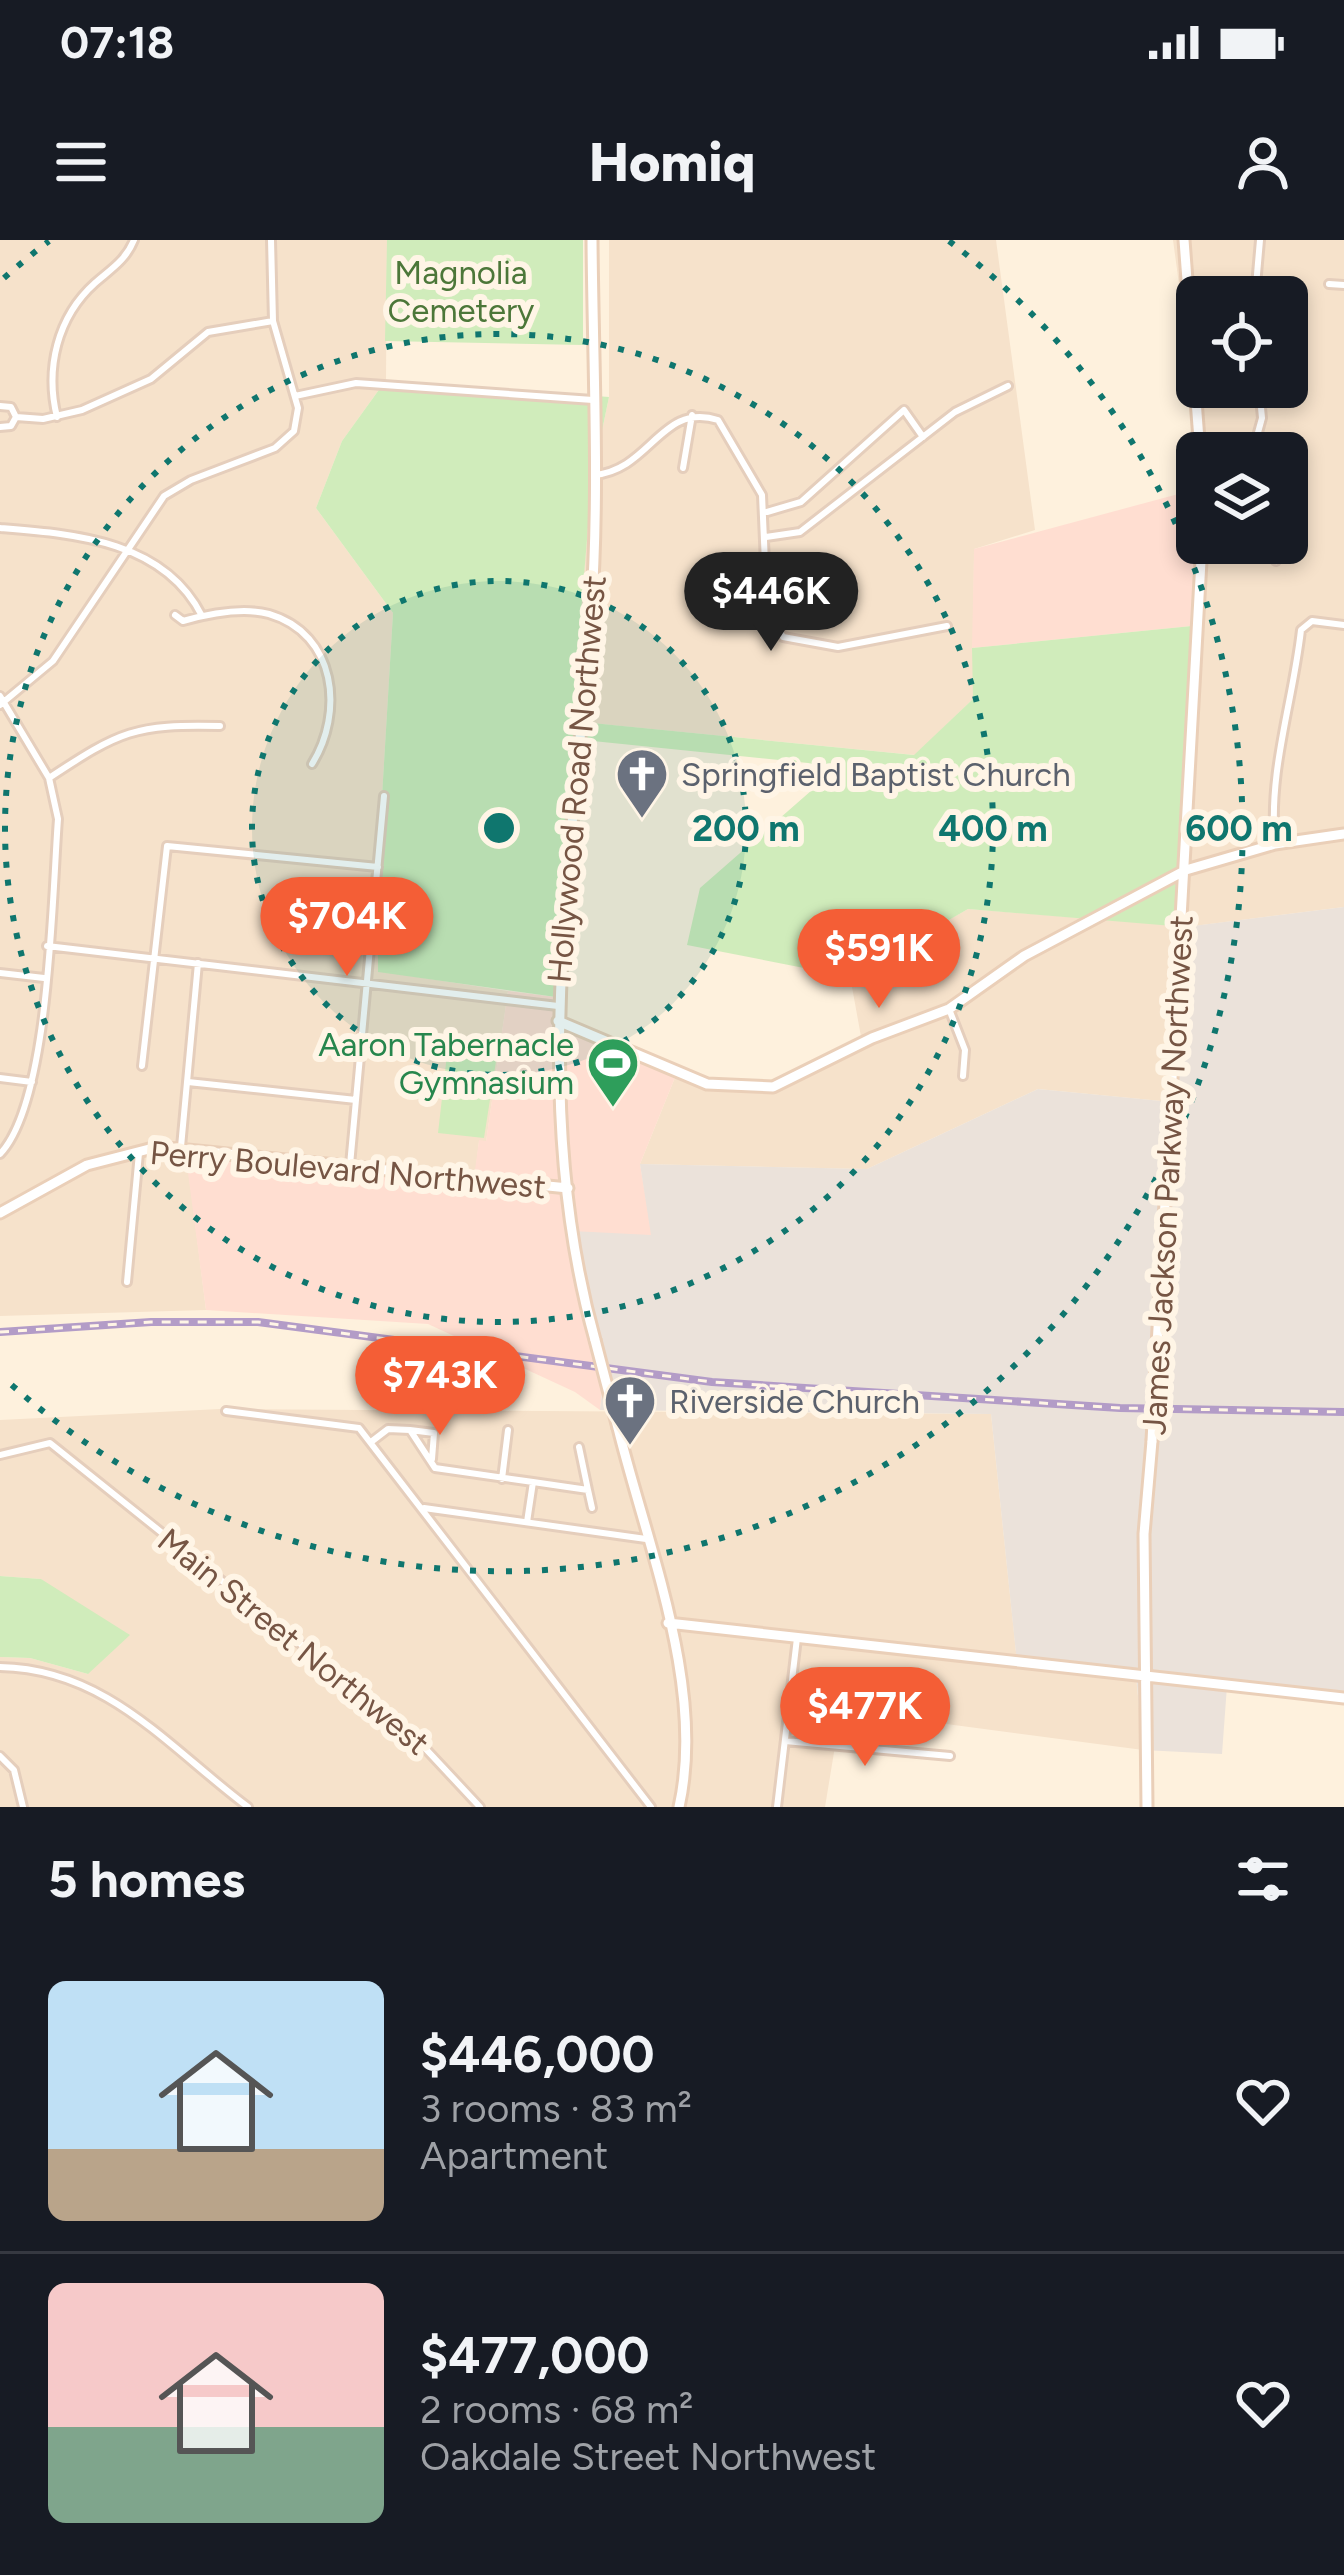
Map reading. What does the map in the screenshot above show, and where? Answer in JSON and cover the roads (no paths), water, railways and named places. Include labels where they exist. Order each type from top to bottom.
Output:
[{"type":"street","points":[[57,417],[50,374],[64,327],[83,296],[120,262],[134,240]]},
{"type":"street","points":[[0,1154],[20,1127],[32,1082],[58,819],[49,778],[1,702],[53,661],[126,550],[174,488],[286,441],[298,420],[273,321],[271,240]]},
{"type":"street","name":"Hollywood Road Northwest","points":[[592,240],[591,612],[558,1021],[568,1189],[595,1340],[668,1623],[689,1735],[680,1807]]},
{"type":"street","points":[[1184,240],[1199,432]]},
{"type":"street","points":[[1257,276],[1260,240]]},
{"type":"street","points":[[1330,284],[1344,286]]},
{"type":"street","points":[[16,417],[57,417],[151,379],[208,332],[273,321]]},
{"type":"street","points":[[295,396],[356,383],[593,400]]},
{"type":"street","points":[[766,537],[800,532],[955,412],[1008,386]]},
{"type":"street","points":[[0,406],[11,407],[16,417]]},
{"type":"street","points":[[765,512],[800,502],[904,410],[922,437]]},
{"type":"street","points":[[593,475],[611,473],[641,458],[678,419],[692,415],[718,420],[728,429],[765,512],[767,609],[783,637],[838,647],[947,626]]},
{"type":"street","points":[[683,468],[692,415]]},
{"type":"street","points":[[0,427],[11,426],[16,417]]},
{"type":"street","points":[[0,528],[90,536],[126,550],[185,588],[202,616]]},
{"type":"street","name":"James Jackson Parkway Northwest","points":[[1147,1807],[1143,1676],[1152,1441],[1201,564]]},
{"type":"street","points":[[175,615],[183,621],[202,616],[274,616],[324,661],[333,714],[311,764]]},
{"type":"street","points":[[1275,844],[1280,736],[1305,624],[1344,623]]},
{"type":"street","points":[[49,778],[127,731],[156,725],[220,726]]},
{"type":"street","points":[[350,1166],[384,796]]},
{"type":"street","points":[[558,1021],[706,1084],[752,1090],[794,1081],[872,1038],[949,1009],[1024,956],[1186,870],[1275,844],[1344,834]]},
{"type":"street","points":[[142,1066],[164,864],[171,844],[378,867]]},
{"type":"street","points":[[47,946],[558,1006]]},
{"type":"street","points":[[181,1147],[198,963]]},
{"type":"street","points":[[0,974],[44,978]]},
{"type":"street","points":[[949,1009],[965,1050],[963,1076]]},
{"type":"street","points":[[0,1078],[32,1082]]},
{"type":"street","points":[[188,1082],[356,1100]]},
{"type":"street","name":"Perry Boulevard Northwest","points":[[0,1213],[87,1165],[140,1149],[181,1147],[568,1189]]},
{"type":"street","points":[[127,1282],[140,1149]]},
{"type":"street","points":[[226,1411],[352,1423],[651,1807]]},
{"type":"street","points":[[370,1443],[388,1429],[434,1433],[432,1462]]},
{"type":"street","points":[[410,1430],[444,1471],[588,1490]]},
{"type":"street","points":[[502,1479],[508,1430]]},
{"type":"street","name":"Main Street Northwest","points":[[0,1455],[37,1442],[50,1443],[409,1732],[481,1807]]},
{"type":"street","points":[[579,1447],[592,1508]]},
{"type":"street","points":[[527,1522],[533,1482]]},
{"type":"street","points":[[420,1507],[646,1539]]},
{"type":"street","points":[[668,1623],[1344,1698]]},
{"type":"street","points":[[777,1807],[797,1638]]},
{"type":"street","points":[[0,1667],[52,1672],[106,1694],[248,1807]]},
{"type":"street","points":[[784,1741],[950,1756]]},
{"type":"street","points":[[0,1756],[14,1770],[23,1807]]},
{"type":"railway","points":[[0,1332],[151,1322],[258,1322],[712,1382],[1120,1408],[1344,1412]]},
{"type":"place","name":"Springfield Baptist Church","points":[[642,820]]},
{"type":"place","name":"Aaron Tabernacle Gymnasium","points":[[613,1109]]},
{"type":"place","name":"Riverside Church","points":[[630,1447]]},
{"type":"park label","name":"Magnolia Cemetery","points":[[461,291]]}]
